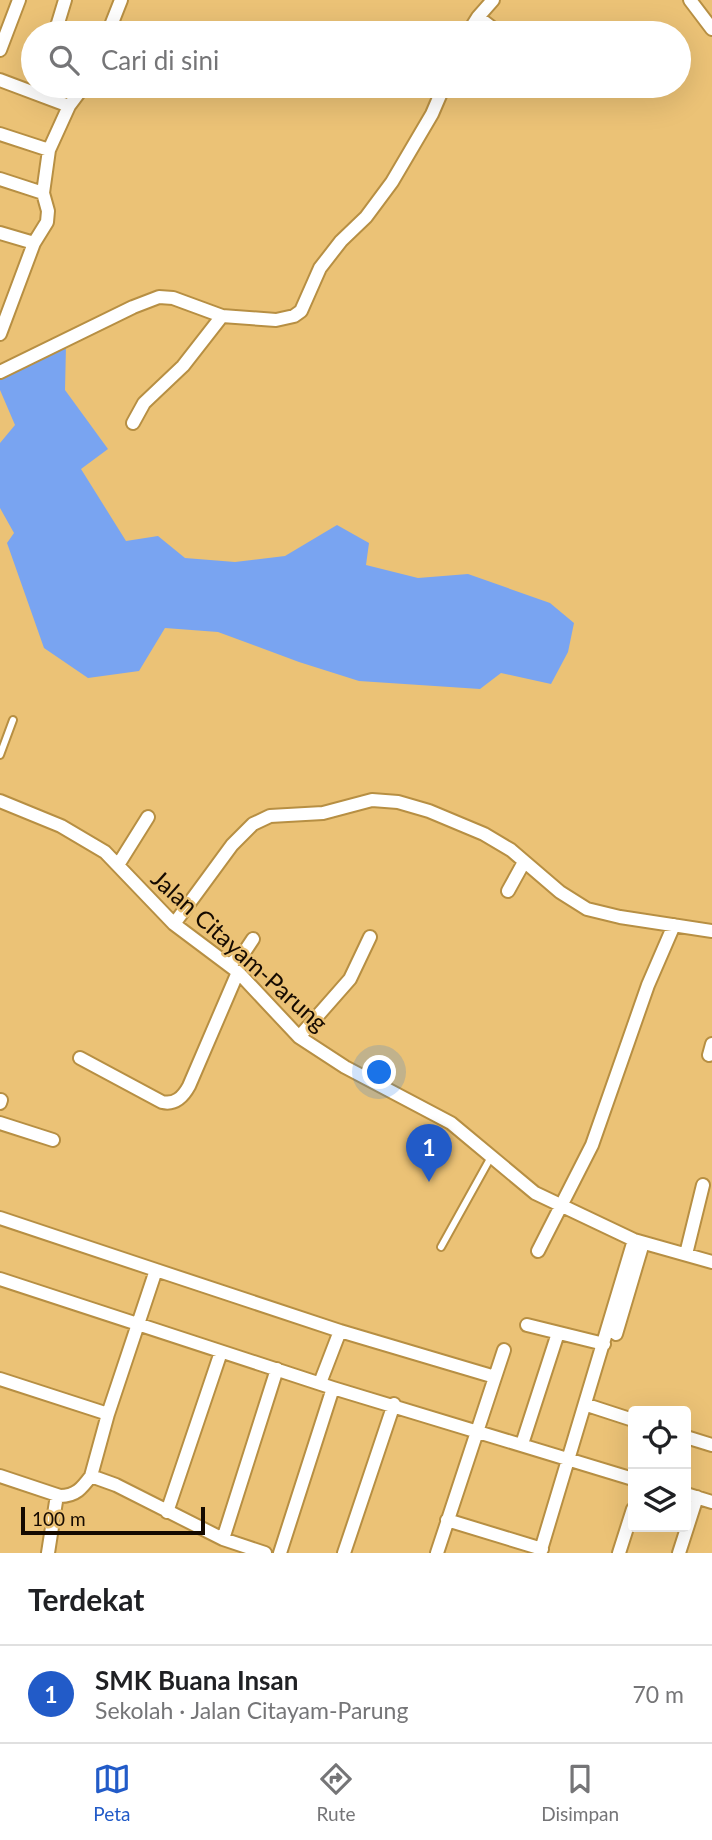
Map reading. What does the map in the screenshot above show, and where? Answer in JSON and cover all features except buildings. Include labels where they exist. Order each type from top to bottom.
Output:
[{"type":"street","points":[[0,50],[19,0]]},
{"type":"street","points":[[475,21],[493,0]]},
{"type":"street","points":[[690,0],[712,29]]},
{"type":"street","points":[[111,21],[116,1]]},
{"type":"street","points":[[58,21],[64,4]]},
{"type":"street","points":[[478,16],[484,21]]},
{"type":"street","points":[[0,80],[21,85]]},
{"type":"street","points":[[54,98],[69,106]]},
{"type":"street","points":[[0,334],[34,243],[47,222],[48,211],[43,193],[50,150],[75,98]]},
{"type":"street","points":[[0,372],[133,307],[159,298],[173,298],[222,316],[276,320],[293,316],[301,311],[320,268],[341,241],[366,217],[397,174],[439,98]]},
{"type":"street","points":[[0,134],[50,150]]},
{"type":"street","points":[[0,179],[43,193]]},
{"type":"street","points":[[0,233],[34,243]]},
{"type":"street","points":[[133,423],[144,404],[183,366],[222,316]]},
{"type":"street","name":"Jalan Citayam-Parung","points":[[0,801],[61,826],[105,852],[174,924],[234,969],[299,1037],[345,1067],[451,1123],[535,1192],[639,1242],[712,1262]]},
{"type":"street","points":[[174,924],[232,845],[253,824],[270,816],[323,813],[363,801],[398,802],[429,811],[484,834],[500,842],[566,897],[587,909],[620,917],[712,931]]},
{"type":"street","points":[[118,864],[148,817]]},
{"type":"street","points":[[508,891],[524,862]]},
{"type":"street","points":[[538,1251],[592,1145],[648,985],[674,925]]},
{"type":"street","points":[[299,1037],[350,979],[370,937]]},
{"type":"street","points":[[80,1058],[162,1102],[175,1102],[189,1086],[234,969],[253,939]]},
{"type":"street","points":[[0,1124],[53,1140]]},
{"type":"street","points":[[686,1254],[703,1185]]},
{"type":"street","points":[[0,1218],[340,1331],[495,1377]]},
{"type":"street","points":[[447,1520],[541,1551],[604,1344],[639,1242]]},
{"type":"street","points":[[600,1360],[610,1353],[639,1242]]},
{"type":"street","points":[[0,1476],[57,1495],[75,1493],[91,1476],[108,1414],[156,1270]]},
{"type":"street","points":[[0,1279],[221,1352],[628,1477]]},
{"type":"street","points":[[527,1325],[604,1344]]},
{"type":"street","points":[[280,1553],[340,1331]]},
{"type":"street","points":[[522,1444],[558,1332]]},
{"type":"street","points":[[438,1553],[505,1350]]},
{"type":"street","points":[[167,1512],[221,1352]]},
{"type":"street","points":[[223,1539],[277,1369]]},
{"type":"street","points":[[0,1380],[108,1414]]},
{"type":"street","points":[[344,1553],[394,1404]]},
{"type":"street","points":[[587,1405],[628,1418]]},
{"type":"street","points":[[691,1439],[712,1445]]},
{"type":"street","points":[[91,1476],[116,1485],[223,1539],[265,1553]]},
{"type":"street","points":[[48,1553],[57,1495]]},
{"type":"street","points":[[691,1496],[712,1502]]},
{"type":"street","points":[[619,1553],[628,1525]]},
{"type":"street","points":[[679,1553],[683,1532]]},
{"type":"lane","points":[[0,755],[13,720]]},
{"type":"lane","points":[[441,1247],[491,1156]]},
{"type":"water","points":[[66,346],[65,390],[108,449],[81,469],[126,541],[158,536],[185,558],[235,562],[285,556],[337,525],[369,543],[366,565],[418,578],[468,574],[550,603],[574,623],[568,652],[551,684],[501,673],[480,689],[359,681],[218,632],[165,628],[139,671],[88,678],[44,648],[7,543],[14,533],[0,508],[0,443],[15,425],[0,390],[0,380]]},
{"type":"place","name":"SMK Buana Insan","points":[[429,1182]]}]
